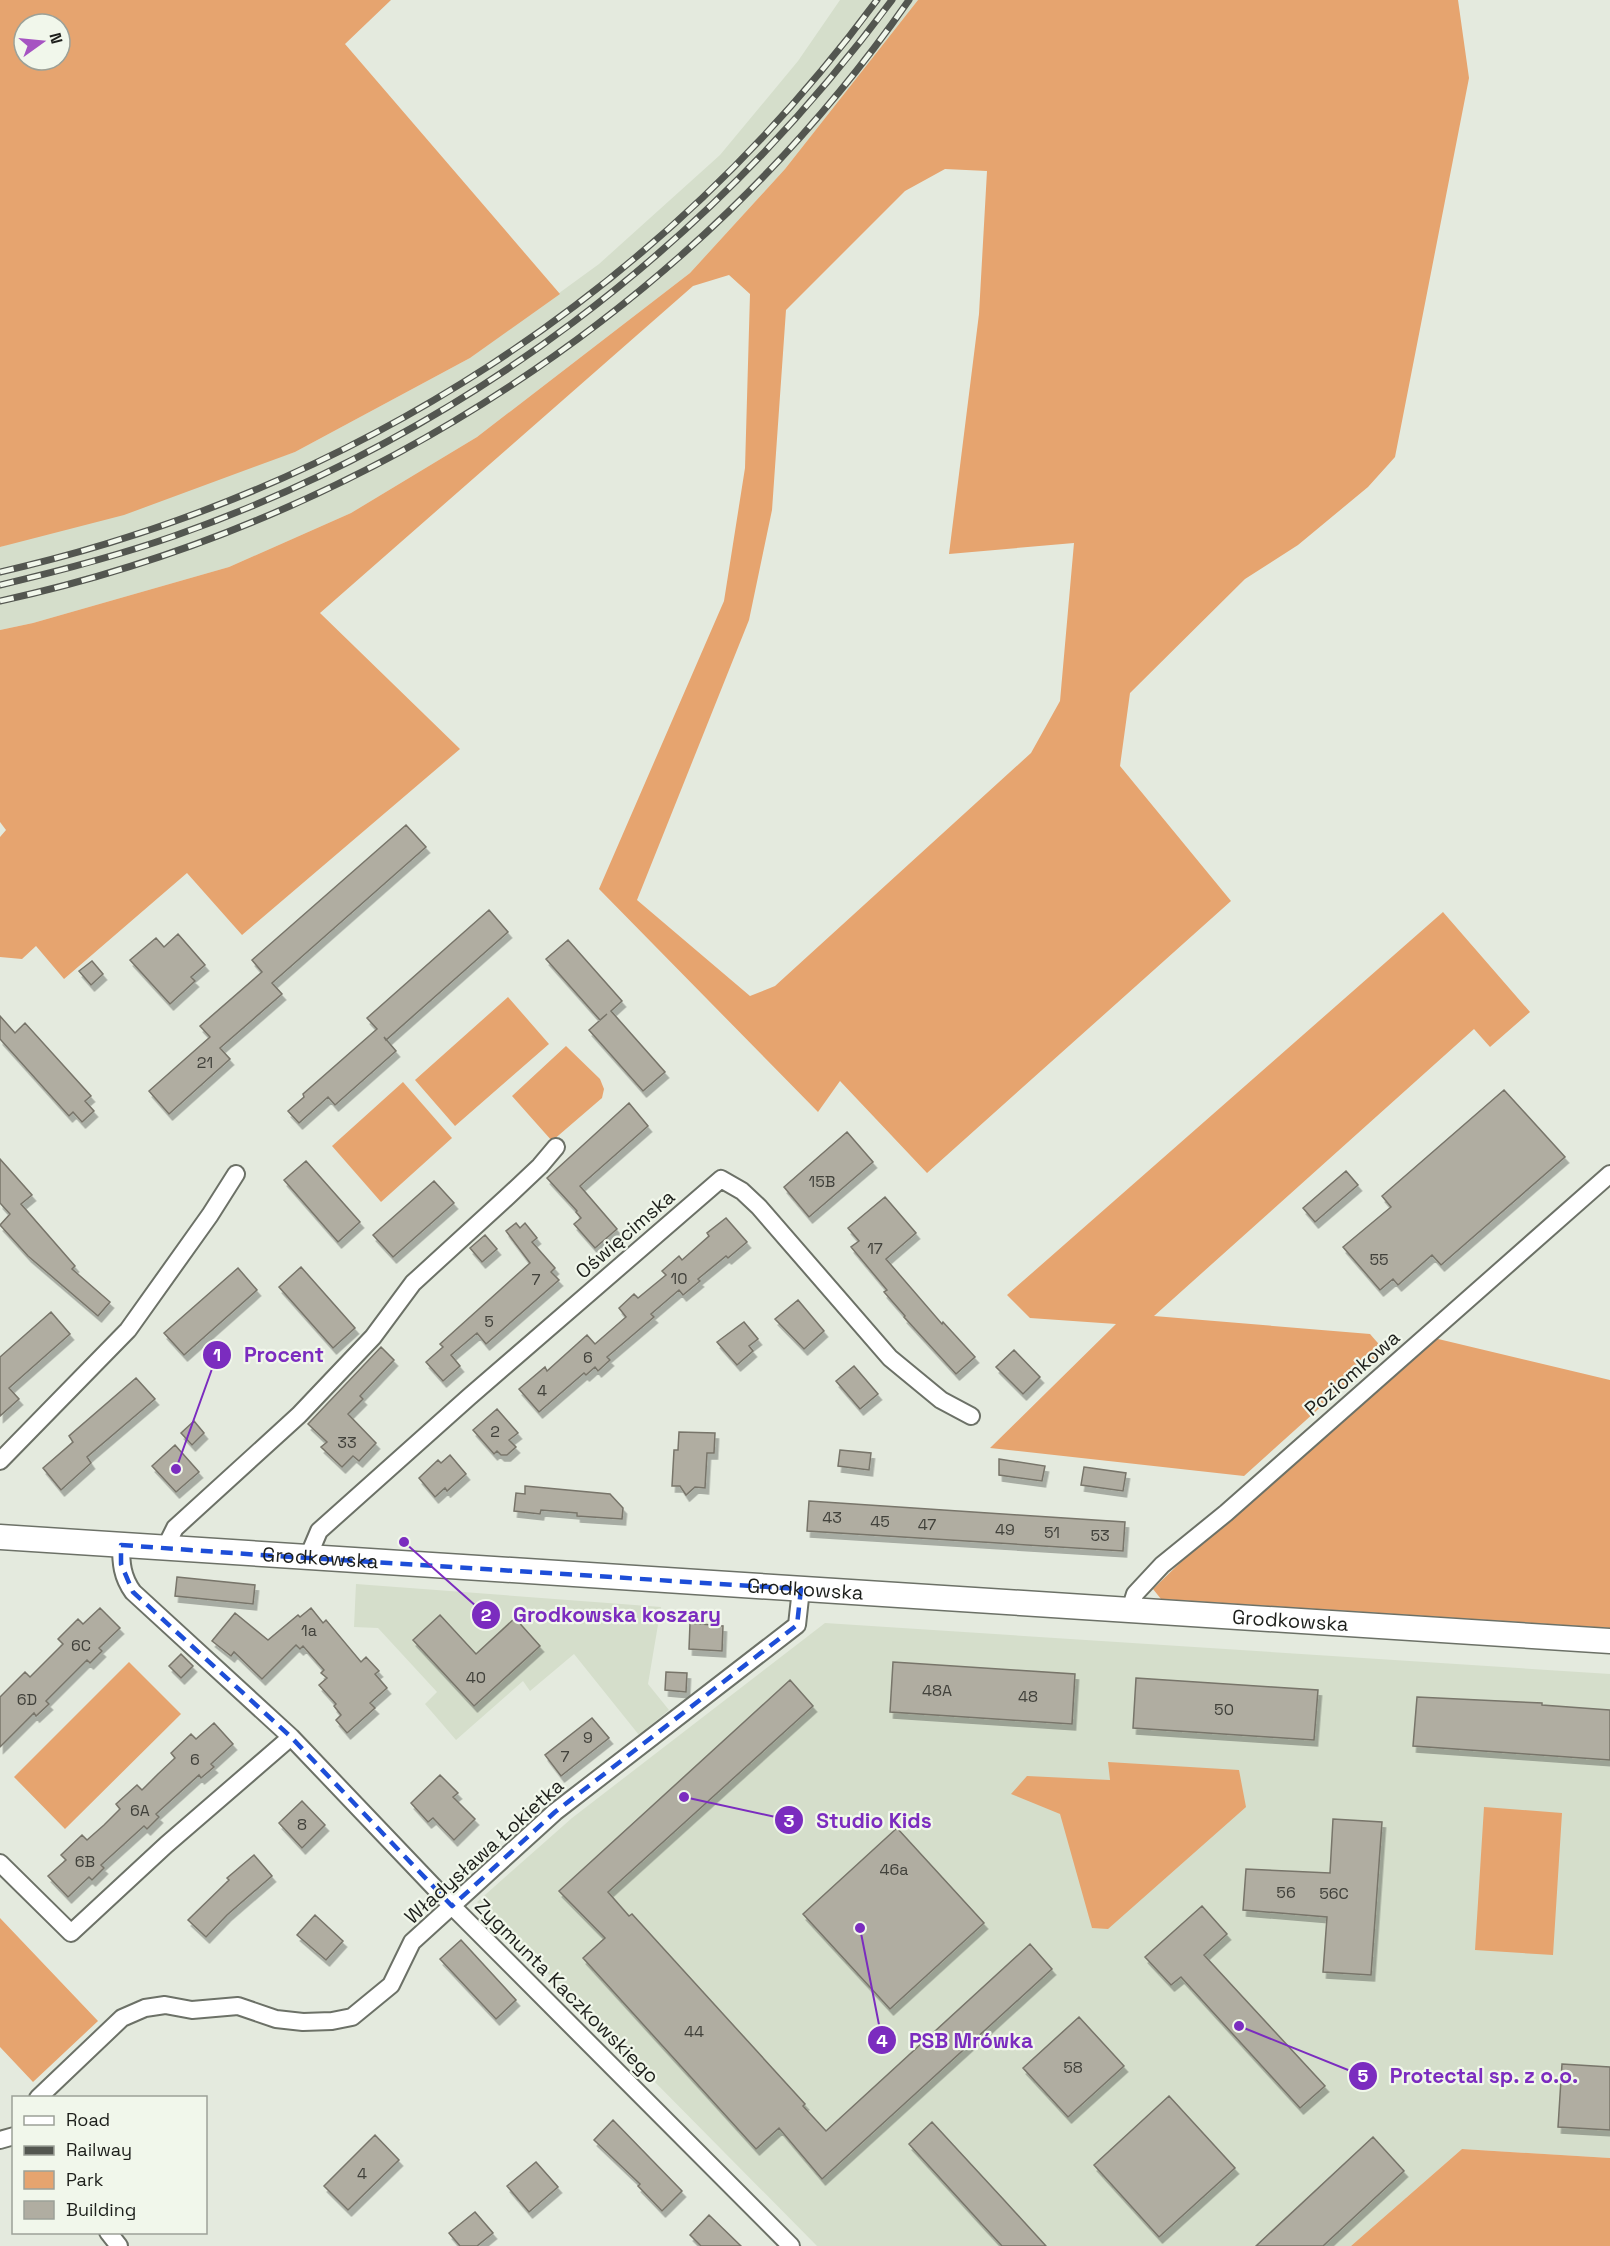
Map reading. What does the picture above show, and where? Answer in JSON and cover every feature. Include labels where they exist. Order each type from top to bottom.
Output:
[{"type":"main road","name":"Grodkowska","points":[[0,1537],[1610,1641]]},
{"type":"street","points":[[165,1548],[175,1528],[299,1415],[373,1337],[413,1283],[540,1166],[556,1147]]},
{"type":"street","points":[[0,1461],[128,1330],[237,1174]]},
{"type":"street","name":"Poziomkowa","points":[[1130,1610],[1135,1594],[1162,1565],[1226,1513],[1610,1174]]},
{"type":"street","name":"Oświęcimska","points":[[308,1557],[319,1531],[469,1397],[721,1179],[742,1191],[759,1207],[890,1358],[941,1400],[971,1416]]},
{"type":"street","name":"Zygmunta Kaczkowskiego","points":[[121,1545],[121,1564],[125,1581],[133,1592],[291,1737],[452,1906],[791,2246]]},
{"type":"street","name":"Władysława Łokietka","points":[[39,2096],[123,2018],[145,2008],[165,2005],[192,2010],[238,2006],[276,2019],[303,2022],[332,2021],[352,2017],[392,1985],[412,1942],[555,1812],[796,1625],[801,1589]]},
{"type":"street","points":[[0,1863],[71,1933],[166,1845],[291,1737]]},
{"type":"street","points":[[110,2234],[119,2246]]},
{"type":"highlighted area","points":[[121,1545],[260,1555],[801,1589],[797,1625],[555,1812],[452,1906],[291,1737],[133,1592],[121,1564]]},
{"type":"shaded area","points":[[840,0],[918,0],[785,169],[690,273],[477,437],[351,513],[229,567],[33,623],[0,630],[0,547],[295,452],[470,358],[599,264],[720,155],[798,61]]},
{"type":"shaded area","points":[[356,1584],[661,1607],[648,1684],[669,1710],[639,1735],[574,1654],[530,1691],[523,1681],[456,1740],[425,1704],[437,1692],[378,1628],[354,1627]]},
{"type":"shaded area","points":[[825,1623],[1610,1674],[1610,2158],[1462,2149],[1351,2246],[817,2246],[477,1902],[572,1818]]},
{"type":"green space","points":[[0,0],[391,0],[345,44],[560,294],[470,358],[295,452],[124,515],[0,547]]},
{"type":"green space","points":[[918,0],[1458,0],[1469,78],[1395,457],[1368,487],[1298,545],[1245,579],[1130,693],[1120,766],[1231,901],[927,1173],[840,1081],[818,1112],[599,889],[724,601],[745,468],[750,294],[729,275],[693,286],[320,613],[460,749],[242,935],[187,873],[64,979],[36,946],[22,959],[0,957],[0,837],[6,830],[0,822],[0,630],[33,623],[229,567],[351,513],[477,437],[690,273],[785,169]],"holes":[[[945,169],[987,171],[979,314],[949,554],[1074,543],[1060,701],[1031,753],[775,986],[750,996],[637,900],[749,620],[772,510],[786,310],[905,191]]]},
{"type":"green space","points":[[1443,912],[1530,1012],[1490,1047],[1474,1029],[1154,1316],[1370,1334],[1384,1350],[1244,1476],[990,1448],[1116,1324],[1030,1318],[1007,1295]]},
{"type":"green space","points":[[508,997],[549,1044],[455,1126],[415,1080]]},
{"type":"green space","points":[[566,1046],[600,1079],[604,1089],[602,1098],[552,1141],[512,1096]]},
{"type":"green space","points":[[403,1082],[452,1138],[381,1202],[332,1146]]},
{"type":"green space","points":[[1434,1338],[1610,1380],[1610,1628],[1161,1599],[1153,1589],[1186,1557]]},
{"type":"green space","points":[[129,1662],[181,1714],[65,1829],[14,1777]]},
{"type":"green space","points":[[1108,1762],[1239,1770],[1246,1807],[1108,1929],[1092,1928],[1060,1814],[1011,1794],[1027,1776],[1110,1780]]},
{"type":"green space","points":[[1484,1807],[1562,1813],[1553,1955],[1475,1950]]},
{"type":"green space","points":[[0,1918],[98,2021],[33,2082],[0,2047]]},
{"type":"green space","points":[[1462,2149],[1610,2158],[1610,2246],[1351,2246]]},
{"type":"building","points":[[406,825],[426,847],[272,983],[282,994],[220,1048],[230,1059],[169,1114],[149,1091],[210,1037],[200,1026],[262,972],[252,960]]},
{"type":"building","points":[[489,910],[508,932],[386,1040],[396,1051],[335,1105],[328,1097],[299,1123],[288,1111],[304,1097],[303,1094],[377,1029],[367,1018]]},
{"type":"building","points":[[178,934],[205,965],[191,977],[195,981],[170,1004],[130,960],[156,938],[164,947]]},
{"type":"building","points":[[568,940],[622,1001],[611,1011],[665,1072],[643,1091],[589,1030],[607,1014],[600,1020],[546,959]]},
{"type":"building","points":[[92,961],[103,974],[91,985],[79,971]]},
{"type":"building","points":[[0,1016],[15,1033],[25,1023],[91,1096],[85,1101],[94,1111],[82,1122],[73,1112],[69,1116],[0,1039]]},
{"type":"building","points":[[1504,1090],[1565,1157],[1441,1265],[1432,1255],[1398,1285],[1393,1279],[1380,1290],[1343,1247],[1391,1207],[1382,1196]]},
{"type":"building","points":[[629,1103],[648,1126],[580,1186],[617,1229],[595,1248],[574,1224],[581,1218],[577,1211],[547,1178]]},
{"type":"building","points":[[847,1132],[873,1162],[809,1217],[784,1187]]},
{"type":"building","points":[[0,1159],[32,1195],[21,1204],[75,1266],[72,1269],[110,1302],[98,1316],[28,1256],[0,1225],[10,1214],[0,1203]]},
{"type":"building","points":[[306,1161],[360,1222],[338,1242],[284,1180]]},
{"type":"building","points":[[1346,1171],[1358,1185],[1315,1222],[1303,1208]]},
{"type":"building","points":[[434,1181],[454,1203],[393,1257],[373,1235]]},
{"type":"building","points":[[885,1197],[916,1233],[886,1259],[942,1324],[943,1322],[975,1357],[956,1374],[904,1317],[884,1292],[887,1290],[851,1247],[859,1241],[848,1228]]},
{"type":"building","points":[[726,1218],[747,1242],[698,1279],[700,1281],[683,1295],[679,1290],[651,1314],[654,1317],[607,1357],[610,1360],[598,1371],[595,1367],[586,1375],[584,1373],[539,1412],[519,1389],[545,1367],[547,1371],[587,1335],[595,1344],[626,1317],[619,1308],[634,1294],[638,1298],[666,1275],[662,1271],[679,1256],[682,1260],[709,1236],[707,1233]]},
{"type":"building","points":[[516,1223],[520,1228],[525,1223],[537,1238],[532,1242],[555,1268],[551,1272],[559,1280],[486,1344],[477,1333],[451,1355],[460,1366],[443,1381],[426,1362],[443,1347],[440,1344],[530,1263],[506,1231]]},
{"type":"building","points":[[485,1235],[497,1249],[482,1262],[470,1248]]},
{"type":"building","points":[[301,1267],[355,1328],[333,1348],[279,1287]]},
{"type":"building","points":[[238,1268],[257,1290],[184,1355],[164,1333]]},
{"type":"building","points":[[798,1300],[824,1331],[804,1349],[775,1319]]},
{"type":"building","points":[[51,1312],[70,1334],[9,1388],[19,1399],[0,1416],[0,1357]]},
{"type":"building","points":[[744,1322],[758,1339],[749,1346],[753,1351],[737,1365],[717,1342]]},
{"type":"building","points":[[381,1347],[394,1360],[360,1396],[363,1399],[348,1414],[376,1443],[359,1461],[353,1456],[342,1467],[321,1447],[327,1442],[308,1424]]},
{"type":"building","points":[[1014,1350],[1040,1377],[1023,1394],[996,1367]]},
{"type":"building","points":[[854,1366],[878,1394],[860,1409],[836,1381]]},
{"type":"building","points":[[136,1378],[155,1399],[87,1457],[91,1463],[61,1490],[43,1468],[73,1442],[69,1436]]},
{"type":"building","points":[[497,1409],[518,1433],[509,1440],[516,1447],[507,1455],[501,1455],[497,1451],[494,1454],[473,1430]]},
{"type":"building","points":[[194,1421],[204,1433],[192,1445],[181,1433]]},
{"type":"building","points":[[679,1432],[715,1433],[714,1453],[707,1453],[705,1488],[695,1487],[686,1495],[680,1486],[672,1486],[674,1450],[678,1450]]},
{"type":"building","points":[[175,1445],[199,1472],[176,1492],[152,1466]]},
{"type":"building","points":[[840,1450],[871,1453],[869,1470],[838,1466]]},
{"type":"building","points":[[450,1455],[466,1474],[447,1491],[445,1488],[435,1497],[419,1478],[438,1460],[441,1463]]},
{"type":"building","points":[[999,1459],[1045,1466],[1042,1481],[999,1475]]},
{"type":"building","points":[[1084,1467],[1126,1473],[1123,1491],[1081,1485]]},
{"type":"building","points":[[525,1486],[610,1494],[623,1508],[622,1519],[577,1516],[577,1513],[541,1510],[540,1514],[514,1511],[516,1493],[525,1494]]},
{"type":"building","points":[[809,1501],[1125,1522],[1123,1551],[807,1531]]},
{"type":"building","points":[[177,1577],[255,1585],[253,1604],[175,1596]]},
{"type":"building","points":[[100,1608],[120,1628],[99,1648],[102,1651],[90,1663],[87,1660],[46,1701],[49,1704],[36,1716],[34,1713],[0,1747],[0,1697],[25,1672],[30,1677],[63,1644],[58,1639],[78,1619],[83,1624]]},
{"type":"building","points":[[311,1608],[323,1623],[326,1620],[361,1662],[366,1657],[379,1671],[375,1674],[387,1688],[370,1703],[375,1708],[347,1733],[336,1720],[341,1715],[334,1706],[336,1704],[319,1685],[327,1678],[321,1673],[324,1670],[303,1646],[300,1649],[296,1645],[262,1679],[234,1652],[231,1656],[212,1641],[235,1613],[268,1640],[298,1615],[300,1617]]},
{"type":"building","points":[[440,1615],[476,1654],[515,1618],[540,1646],[474,1706],[413,1640]]},
{"type":"building","points":[[690,1623],[723,1626],[722,1651],[689,1649]]},
{"type":"building","points":[[181,1654],[193,1666],[181,1678],[169,1666]]},
{"type":"building","points":[[893,1662],[1075,1674],[1072,1724],[890,1712]]},
{"type":"building","points":[[666,1672],[687,1673],[686,1692],[665,1690]]},
{"type":"building","points":[[1136,1678],[1318,1690],[1314,1740],[1133,1728]]},
{"type":"building","points":[[790,1680],[813,1706],[608,1892],[629,1916],[632,1914],[805,2104],[803,2106],[826,2131],[1030,1944],[1052,1969],[822,2179],[779,2128],[756,2149],[583,1958],[605,1938],[559,1891]]},
{"type":"building","points":[[1417,1697],[1542,1703],[1542,1705],[1610,1710],[1610,1760],[1413,1746]]},
{"type":"building","points":[[592,1718],[609,1738],[561,1776],[545,1755]]},
{"type":"building","points":[[214,1723],[233,1744],[211,1764],[214,1767],[201,1778],[199,1775],[156,1814],[159,1817],[147,1829],[144,1826],[101,1865],[104,1868],[92,1880],[89,1877],[68,1897],[48,1876],[66,1860],[61,1855],[82,1835],[87,1840],[104,1825],[120,1809],[116,1804],[137,1785],[142,1790],[175,1758],[171,1753],[191,1734],[196,1739]]},
{"type":"building","points":[[440,1775],[458,1793],[453,1797],[475,1819],[454,1840],[433,1818],[428,1822],[411,1803]]},
{"type":"building","points":[[302,1801],[325,1825],[302,1848],[279,1823]]},
{"type":"building","points":[[1333,1819],[1382,1822],[1371,1975],[1323,1972],[1327,1917],[1243,1910],[1246,1869],[1330,1873]]},
{"type":"building","points":[[897,1828],[984,1923],[890,2009],[803,1914]]},
{"type":"building","points":[[254,1855],[272,1876],[227,1915],[206,1937],[188,1920],[229,1880],[227,1878]]},
{"type":"building","points":[[1202,1906],[1227,1934],[1204,1955],[1325,2086],[1300,2108],[1181,1977],[1171,1985],[1145,1957]]},
{"type":"building","points":[[315,1915],[343,1941],[326,1960],[297,1935]]},
{"type":"building","points":[[461,1940],[516,2000],[496,2019],[440,1959]]},
{"type":"building","points":[[1079,2017],[1124,2066],[1068,2117],[1023,2068]]},
{"type":"building","points":[[1562,2064],[1610,2067],[1610,2130],[1558,2127]]},
{"type":"building","points":[[1169,2096],[1235,2168],[1159,2237],[1094,2165]]},
{"type":"building","points":[[613,2120],[682,2191],[662,2211],[638,2186],[640,2184],[594,2140]]},
{"type":"building","points":[[932,2122],[1046,2246],[1002,2246],[909,2144]]},
{"type":"building","points":[[375,2135],[399,2160],[348,2210],[324,2186]]},
{"type":"building","points":[[1373,2137],[1404,2171],[1323,2246],[1256,2246]]},
{"type":"building","points":[[536,2162],[558,2187],[529,2212],[507,2186]]},
{"type":"building","points":[[475,2212],[493,2233],[477,2246],[460,2246],[449,2233]]},
{"type":"building","points":[[709,2215],[741,2246],[701,2246],[690,2235]]},
{"type":"railway","points":[[0,572],[130,536],[256,490],[376,432],[490,365],[598,288],[699,201],[792,105],[877,0]]},
{"type":"railway","points":[[0,585],[88,563],[153,543],[281,494],[383,444],[481,386],[574,322],[661,251],[744,173],[821,89],[892,0]]},
{"type":"railway","points":[[0,601],[135,565],[265,517],[391,457],[511,386],[623,304],[728,212],[824,110],[909,0]]},
{"type":"place","name":"Procent","points":[[176,1469]]},
{"type":"place","name":"Grodkowska koszary","points":[[404,1542]]},
{"type":"place","name":"Studio Kids","points":[[684,1797]]},
{"type":"place","name":"PSB Mrówka","points":[[860,1928]]},
{"type":"place","name":"Protectal sp. z o.o.","points":[[1239,2026]]}]
